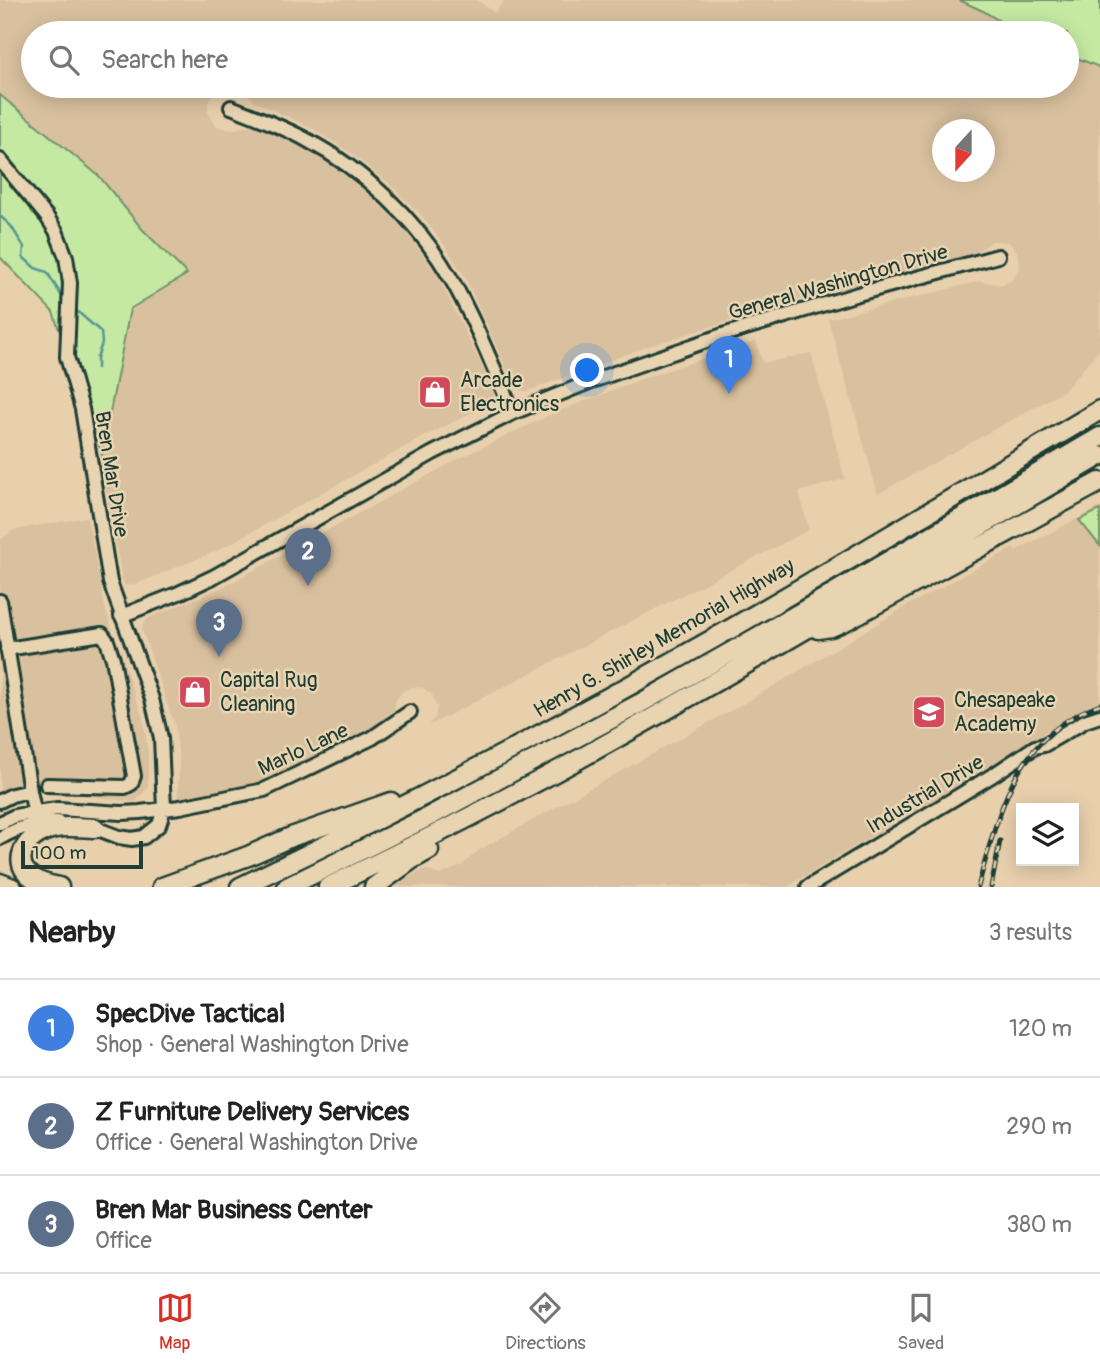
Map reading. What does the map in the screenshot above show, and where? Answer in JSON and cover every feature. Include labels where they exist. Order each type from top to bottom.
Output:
[{"type":"highway","name":"Henry G. Shirley Memorial Highway","points":[[240,887],[534,738],[729,630],[1100,410]]},
{"type":"highway","points":[[287,887],[430,816],[639,704],[1100,437]]},
{"type":"highway","points":[[328,887],[415,845],[604,746],[1100,456]]},
{"type":"highway","points":[[801,633],[831,627],[847,620],[1100,482]]},
{"type":"highway","points":[[162,887],[248,856],[291,837],[438,788]]},
{"type":"highway","points":[[374,887],[411,860],[480,824],[490,806]]},
{"type":"highway","points":[[60,887],[40,882],[28,874],[22,863],[26,845],[34,837],[52,829],[96,828]]},
{"type":"street","points":[[232,107],[287,130],[323,149],[363,178],[399,210],[426,242],[449,276],[513,412]]},
{"type":"street","name":"Bren Mar Drive","points":[[0,160],[47,217],[56,231],[66,257],[70,282],[67,357],[82,409],[110,583],[158,722],[163,756],[164,809]]},
{"type":"street","name":"General Washington Drive","points":[[121,615],[213,578],[433,453],[513,412],[726,334],[858,294],[998,257]]},
{"type":"street","points":[[0,601],[36,817]]},
{"type":"street","points":[[7,649],[102,634],[113,659],[134,776],[131,784],[125,787],[47,785]]},
{"type":"street","name":"Marlo Lane","points":[[164,809],[272,788],[372,738],[410,712]]},
{"type":"street","name":"Industrial Drive","points":[[807,887],[1035,747],[1044,745],[1085,720],[1100,716]]},
{"type":"street","points":[[0,801],[12,794],[30,791]]},
{"type":"street","points":[[0,823],[15,816],[36,817],[96,828],[119,837],[139,839],[150,834],[159,825],[164,809],[122,813],[58,809],[36,817],[0,838]]},
{"type":"shaded area","points":[[0,0],[477,0],[495,13],[504,0],[1062,0],[1100,8],[1100,349],[1064,391],[878,494],[828,319],[980,281],[1000,285],[1011,281],[1020,267],[1017,251],[1008,242],[993,241],[972,255],[795,301],[646,347],[528,391],[521,391],[514,386],[466,279],[420,214],[351,153],[313,129],[251,98],[1079,98],[1079,21],[714,21],[714,17],[709,21],[21,21],[21,98],[210,98],[208,112],[217,126],[230,130],[251,125],[267,130],[317,155],[362,188],[404,229],[437,274],[495,393],[493,402],[416,441],[217,551],[131,586],[125,585],[92,407],[54,315],[0,253]]},
{"type":"shaded area","points":[[756,341],[763,363],[811,353],[845,479],[799,492],[809,530],[428,726],[435,717],[437,707],[432,695],[423,688],[413,687],[403,691],[396,700],[394,710],[371,730],[248,788],[178,802],[179,759],[175,726],[142,630],[148,618],[223,587],[460,458],[554,413],[641,379]]},
{"type":"shaded area","points":[[1100,507],[1100,707],[1071,717],[787,887],[387,887],[425,869],[440,875],[462,865],[479,850],[755,697],[910,604],[1013,548],[1015,551]]},
{"type":"shaded area","points":[[87,517],[106,611],[143,719],[148,751],[148,788],[135,802],[51,791],[0,805],[0,540],[13,530]]},
{"type":"green space","points":[[959,0],[1100,0],[1100,69],[1079,59],[1079,21],[999,21]]},
{"type":"green space","points":[[0,95],[99,176],[143,230],[187,274],[130,309],[102,454],[53,312],[0,257]]},
{"type":"green space","points":[[1100,510],[1100,546],[1079,520]]},
{"type":"waterway","points":[[0,216],[11,226],[24,247],[23,257],[35,268],[47,272],[61,295]]},
{"type":"waterway","points":[[78,312],[101,332],[102,343],[97,368]]},
{"type":"railway","points":[[978,887],[1004,803],[1015,778],[1030,755],[1048,735],[1071,718],[1100,704]]},
{"type":"railway","points":[[991,887],[1000,841]]},
{"type":"place","name":"Arcade Electronics","points":[[435,392]]},
{"type":"place","name":"SpecDive Tactical","points":[[729,394]]},
{"type":"place","name":"Z Furniture Delivery Services","points":[[308,586]]},
{"type":"place","name":"Bren Mar Business Center","points":[[219,657]]},
{"type":"place","name":"Capital Rug Cleaning","points":[[195,692]]},
{"type":"place","name":"Chesapeake Academy","points":[[929,712]]}]
